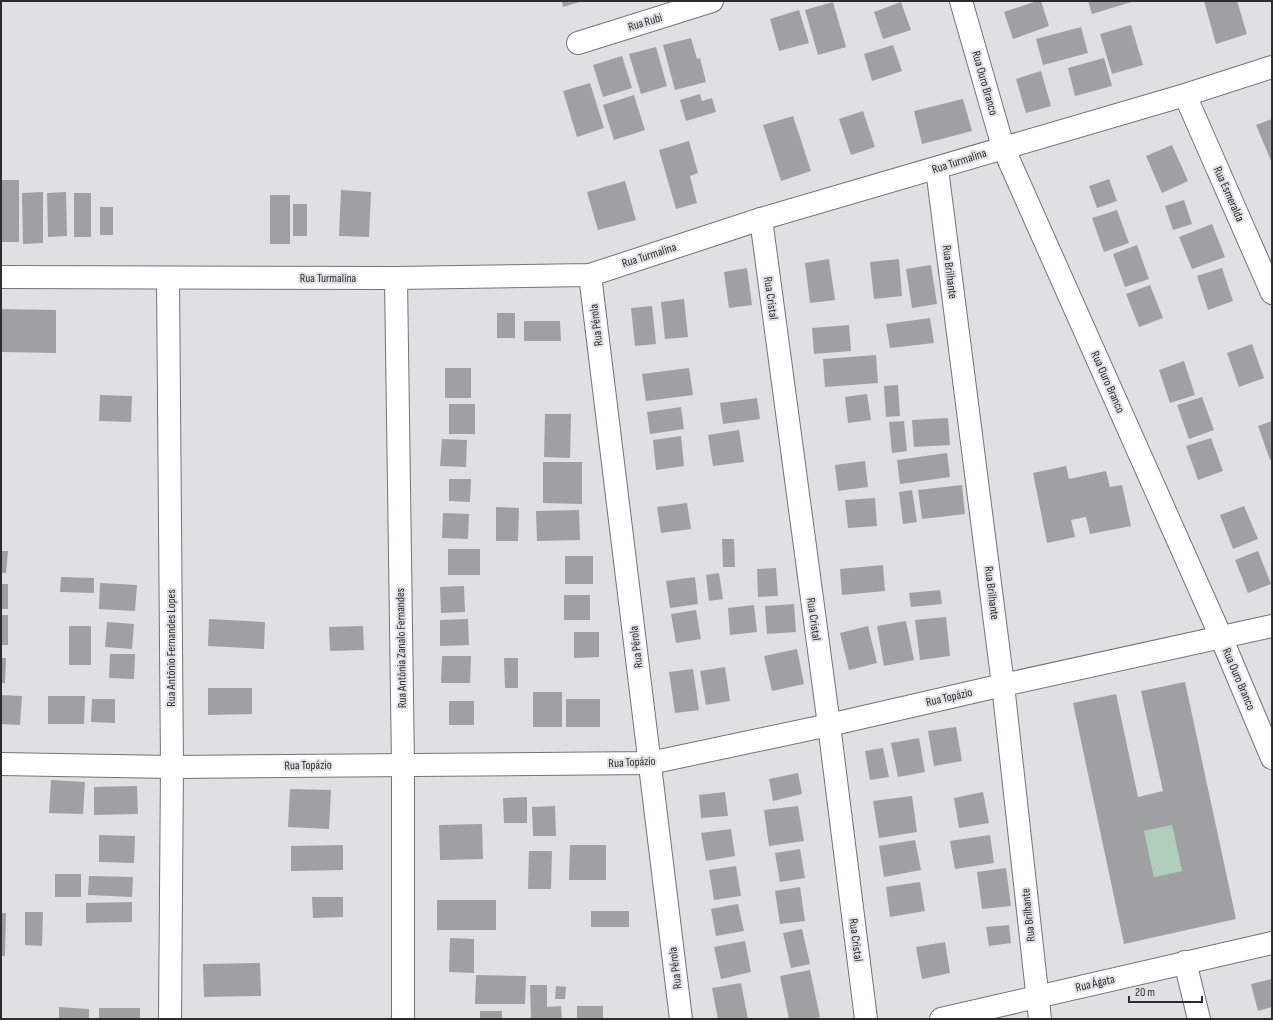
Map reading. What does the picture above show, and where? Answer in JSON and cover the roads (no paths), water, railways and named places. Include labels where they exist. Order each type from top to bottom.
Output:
[{"type":"street","name":"Rua Rubi","points":[[578,43],[712,1]]},
{"type":"street","name":"Rua Ouro Branco","points":[[961,1],[1003,147],[1221,637],[1272,758]]},
{"type":"street","name":"Rua Turmalina","points":[[1,277],[396,278],[590,275],[761,219],[937,169],[1003,147],[1185,95],[1272,67]]},
{"type":"street","name":"Rua Esmeralda","points":[[1185,95],[1272,294]]},
{"type":"street","name":"Rua Brilhante","points":[[937,169],[1003,685],[1040,1019]]},
{"type":"street","name":"Rua Cristal","points":[[761,219],[829,725],[866,1019]]},
{"type":"street","name":"Rua Pérola","points":[[590,275],[681,1019]]},
{"type":"street","name":"Rua Antônio Fernandes Lopes","points":[[168,278],[172,767],[170,1019]]},
{"type":"street","name":"Rua Antônia Zanalo Fernandes","points":[[396,278],[403,765],[403,1019]]},
{"type":"street","name":"Rua Topázio","points":[[1,764],[172,767],[650,763],[829,725],[1272,626]]},
{"type":"street","name":"Rua Ágata","points":[[941,1019],[1272,943]]},
{"type":"street","points":[[1185,962],[1199,1019]]}]
